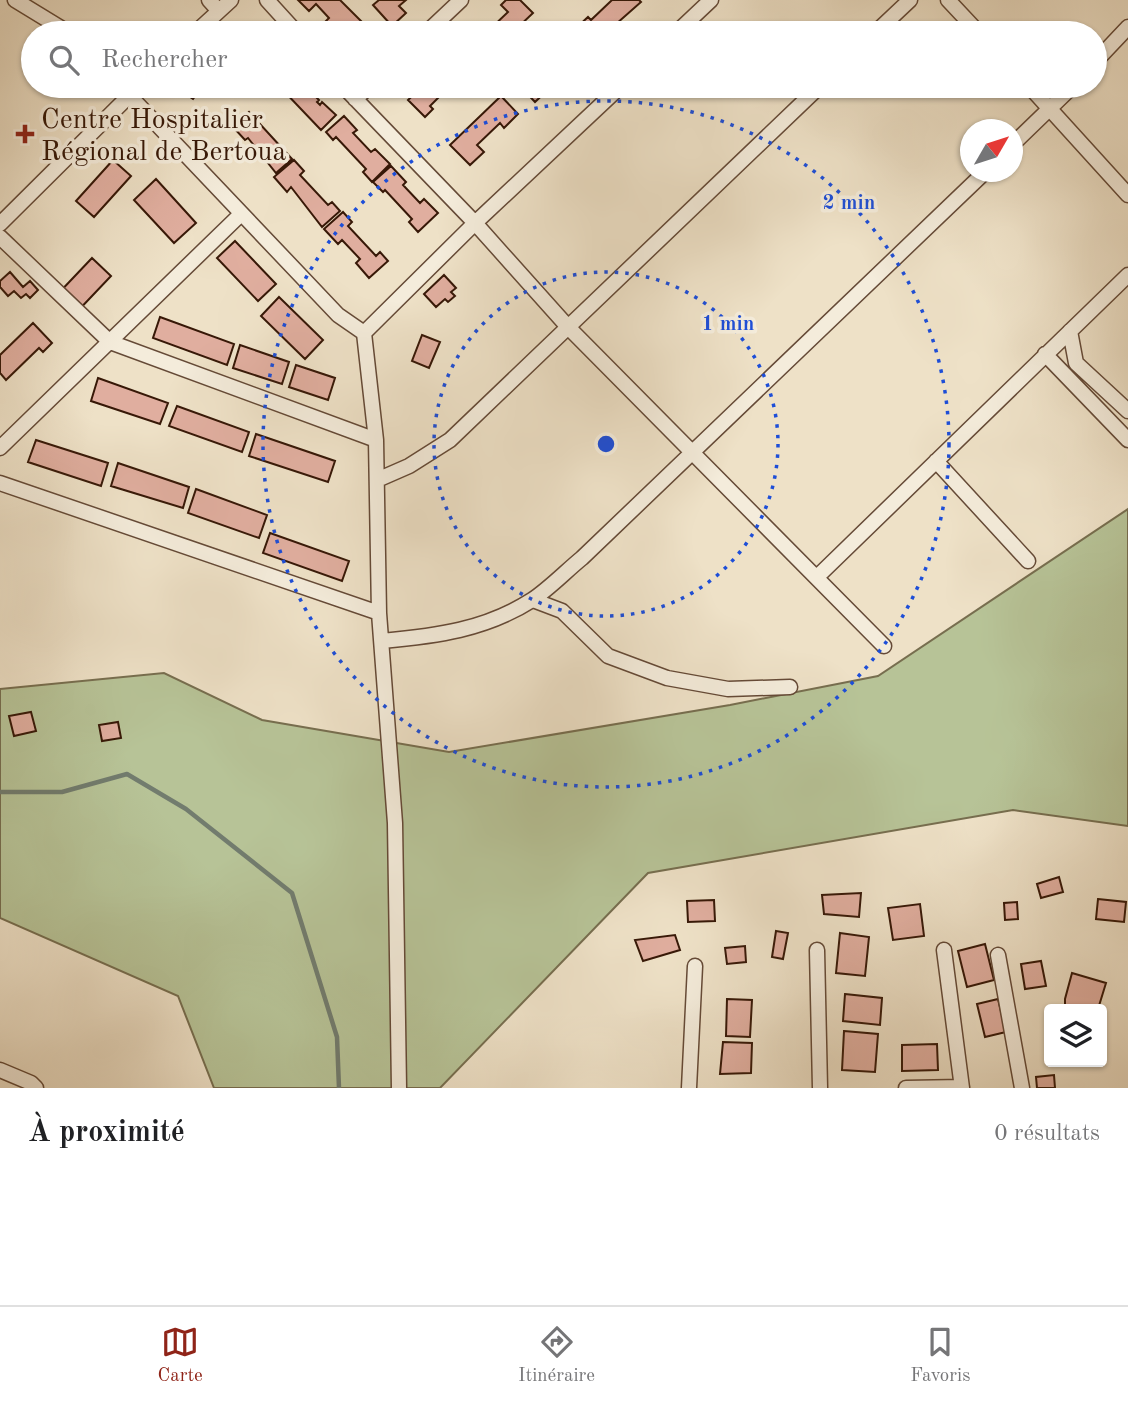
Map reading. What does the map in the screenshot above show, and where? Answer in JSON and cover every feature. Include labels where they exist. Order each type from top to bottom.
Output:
[{"type":"street","points":[[15,0],[49,21]]},
{"type":"street","points":[[203,21],[214,5],[231,0]]},
{"type":"street","points":[[267,0],[286,21]]},
{"type":"street","points":[[439,21],[461,0]]},
{"type":"street","points":[[689,21],[711,0]]},
{"type":"street","points":[[888,21],[910,0]]},
{"type":"street","points":[[948,0],[968,21]]},
{"type":"street","points":[[1107,49],[1128,27]]},
{"type":"street","points":[[0,224],[122,98]]},
{"type":"street","points":[[139,98],[242,214],[338,315],[364,332]]},
{"type":"street","points":[[364,332],[608,98]]},
{"type":"street","points":[[377,480],[409,466],[450,440],[807,98]]},
{"type":"street","points":[[1041,98],[1128,195]]},
{"type":"street","points":[[1023,135],[1061,98]]},
{"type":"street","points":[[355,99],[475,223],[568,327],[884,646]]},
{"type":"street","points":[[382,641],[441,635],[467,629],[533,600],[582,558],[975,182]]},
{"type":"street","points":[[0,448],[242,214]]},
{"type":"street","points":[[0,237],[110,342],[376,440]]},
{"type":"street","points":[[817,576],[1128,275]]},
{"type":"street","points":[[1070,331],[1076,363],[1128,411]]},
{"type":"street","points":[[364,332],[376,440],[379,613],[395,823],[399,1088]]},
{"type":"street","points":[[1045,354],[1128,440]]},
{"type":"street","points":[[936,461],[1028,561]]},
{"type":"street","points":[[0,484],[379,613]]},
{"type":"street","points":[[533,600],[562,611],[608,656],[667,678],[728,689],[790,687]]},
{"type":"street","points":[[817,950],[820,1088]]},
{"type":"street","points":[[906,1088],[962,1087],[944,950]]},
{"type":"street","points":[[998,955],[1022,1088]]},
{"type":"street","points":[[689,1088],[695,966]]},
{"type":"street","points":[[0,1070],[31,1083],[36,1088]]},
{"type":"green space","points":[[1128,509],[1128,826],[1013,810],[648,873],[440,1088],[214,1088],[178,996],[0,918],[0,689],[164,673],[262,720],[449,752],[730,705],[878,676]]},
{"type":"building","points":[[298,0],[340,0],[361,21],[326,21],[329,18],[316,4],[309,11]]},
{"type":"building","points":[[379,0],[406,0],[399,6],[406,13],[397,21],[387,21],[373,5]]},
{"type":"building","points":[[506,0],[520,0],[533,13],[525,21],[499,21],[508,12],[501,5]]},
{"type":"building","points":[[612,0],[641,2],[619,21],[584,21],[588,17],[591,20]]},
{"type":"building","points":[[290,98],[317,98],[320,105],[322,102],[336,115],[321,130]]},
{"type":"building","points":[[410,98],[438,98],[425,117],[408,100]]},
{"type":"building","points":[[499,98],[503,98],[518,114],[504,128],[500,123],[477,145],[484,152],[470,165],[450,145]]},
{"type":"building","points":[[249,112],[292,159],[276,173],[248,138],[245,140],[233,127]]},
{"type":"building","points":[[344,116],[357,130],[353,133],[371,152],[375,149],[390,164],[372,182],[363,172],[366,169],[336,137],[333,140],[326,132]]},
{"type":"building","points":[[113,160],[131,176],[94,217],[76,201]]},
{"type":"building","points":[[294,160],[304,171],[300,175],[328,205],[332,202],[340,211],[322,227],[291,187],[287,192],[274,177]]},
{"type":"building","points":[[391,166],[406,182],[403,185],[420,203],[424,199],[438,213],[418,232],[409,222],[412,219],[385,190],[383,192],[373,182]]},
{"type":"building","points":[[156,179],[196,223],[174,243],[134,200]]},
{"type":"building","points":[[343,212],[352,222],[348,226],[376,256],[380,252],[388,261],[369,278],[356,263],[360,259],[342,240],[338,244],[324,229]]},
{"type":"building","points":[[235,241],[276,284],[258,301],[217,258]]},
{"type":"building","points":[[92,258],[111,276],[73,316],[54,298]]},
{"type":"building","points":[[10,272],[23,287],[30,281],[38,290],[30,298],[26,294],[21,298],[14,291],[8,296],[0,287],[0,281]]},
{"type":"building","points":[[444,275],[456,288],[451,292],[455,296],[448,302],[445,299],[436,307],[424,294]]},
{"type":"building","points":[[279,297],[323,340],[305,359],[261,316]]},
{"type":"building","points":[[160,317],[234,344],[227,365],[153,338]]},
{"type":"building","points":[[33,323],[52,343],[43,352],[39,348],[6,380],[0,373],[0,355]]},
{"type":"building","points":[[422,335],[440,342],[429,368],[412,361]]},
{"type":"building","points":[[240,345],[289,362],[282,384],[233,368]]},
{"type":"building","points":[[296,365],[335,378],[328,400],[289,387]]},
{"type":"building","points":[[98,378],[168,403],[160,424],[91,401]]},
{"type":"building","points":[[177,406],[249,432],[242,452],[169,426]]},
{"type":"building","points":[[256,434],[335,461],[328,482],[249,456]]},
{"type":"building","points":[[36,440],[108,463],[101,486],[28,462]]},
{"type":"building","points":[[118,463],[189,487],[183,508],[111,486]]},
{"type":"building","points":[[196,489],[267,515],[259,538],[188,513]]},
{"type":"building","points":[[270,533],[349,561],[342,581],[263,553]]},
{"type":"building","points":[[31,712],[36,731],[14,736],[9,716]]},
{"type":"building","points":[[118,722],[121,738],[102,741],[99,725]]},
{"type":"building","points":[[1059,877],[1063,892],[1041,898],[1037,884]]},
{"type":"building","points":[[861,893],[859,917],[824,914],[822,895]]},
{"type":"building","points":[[1098,899],[1126,902],[1124,922],[1096,919]]},
{"type":"building","points":[[714,900],[715,921],[688,922],[687,901]]},
{"type":"building","points":[[1017,902],[1018,919],[1005,920],[1004,903]]},
{"type":"building","points":[[920,904],[924,936],[893,940],[888,908]]},
{"type":"building","points":[[776,931],[788,933],[783,959],[772,957]]},
{"type":"building","points":[[840,933],[869,937],[865,976],[836,973]]},
{"type":"building","points":[[675,935],[680,950],[643,961],[635,940]]},
{"type":"building","points":[[985,944],[994,980],[967,987],[958,951]]},
{"type":"building","points":[[745,946],[746,962],[727,964],[725,948]]},
{"type":"building","points":[[1041,961],[1046,986],[1025,989],[1021,964]]},
{"type":"building","points":[[1072,973],[1106,983],[1100,1004],[1065,1004]]},
{"type":"building","points":[[845,994],[882,998],[880,1025],[843,1021]]},
{"type":"building","points":[[727,999],[752,1000],[750,1037],[726,1036]]},
{"type":"building","points":[[998,999],[1006,1032],[985,1037],[977,1004]]},
{"type":"building","points":[[844,1031],[878,1034],[875,1072],[842,1070]]},
{"type":"building","points":[[723,1042],[752,1043],[751,1073],[720,1074]]},
{"type":"building","points":[[937,1044],[938,1070],[902,1071],[902,1045]]},
{"type":"building","points":[[1054,1075],[1055,1088],[1037,1088],[1036,1077]]},
{"type":"waterway","points":[[0,792],[62,792],[127,774],[186,809],[292,893],[337,1037],[339,1088]]},
{"type":"place","name":"Centre Hospitalier Régional de Bertoua","points":[[25,134]]}]
